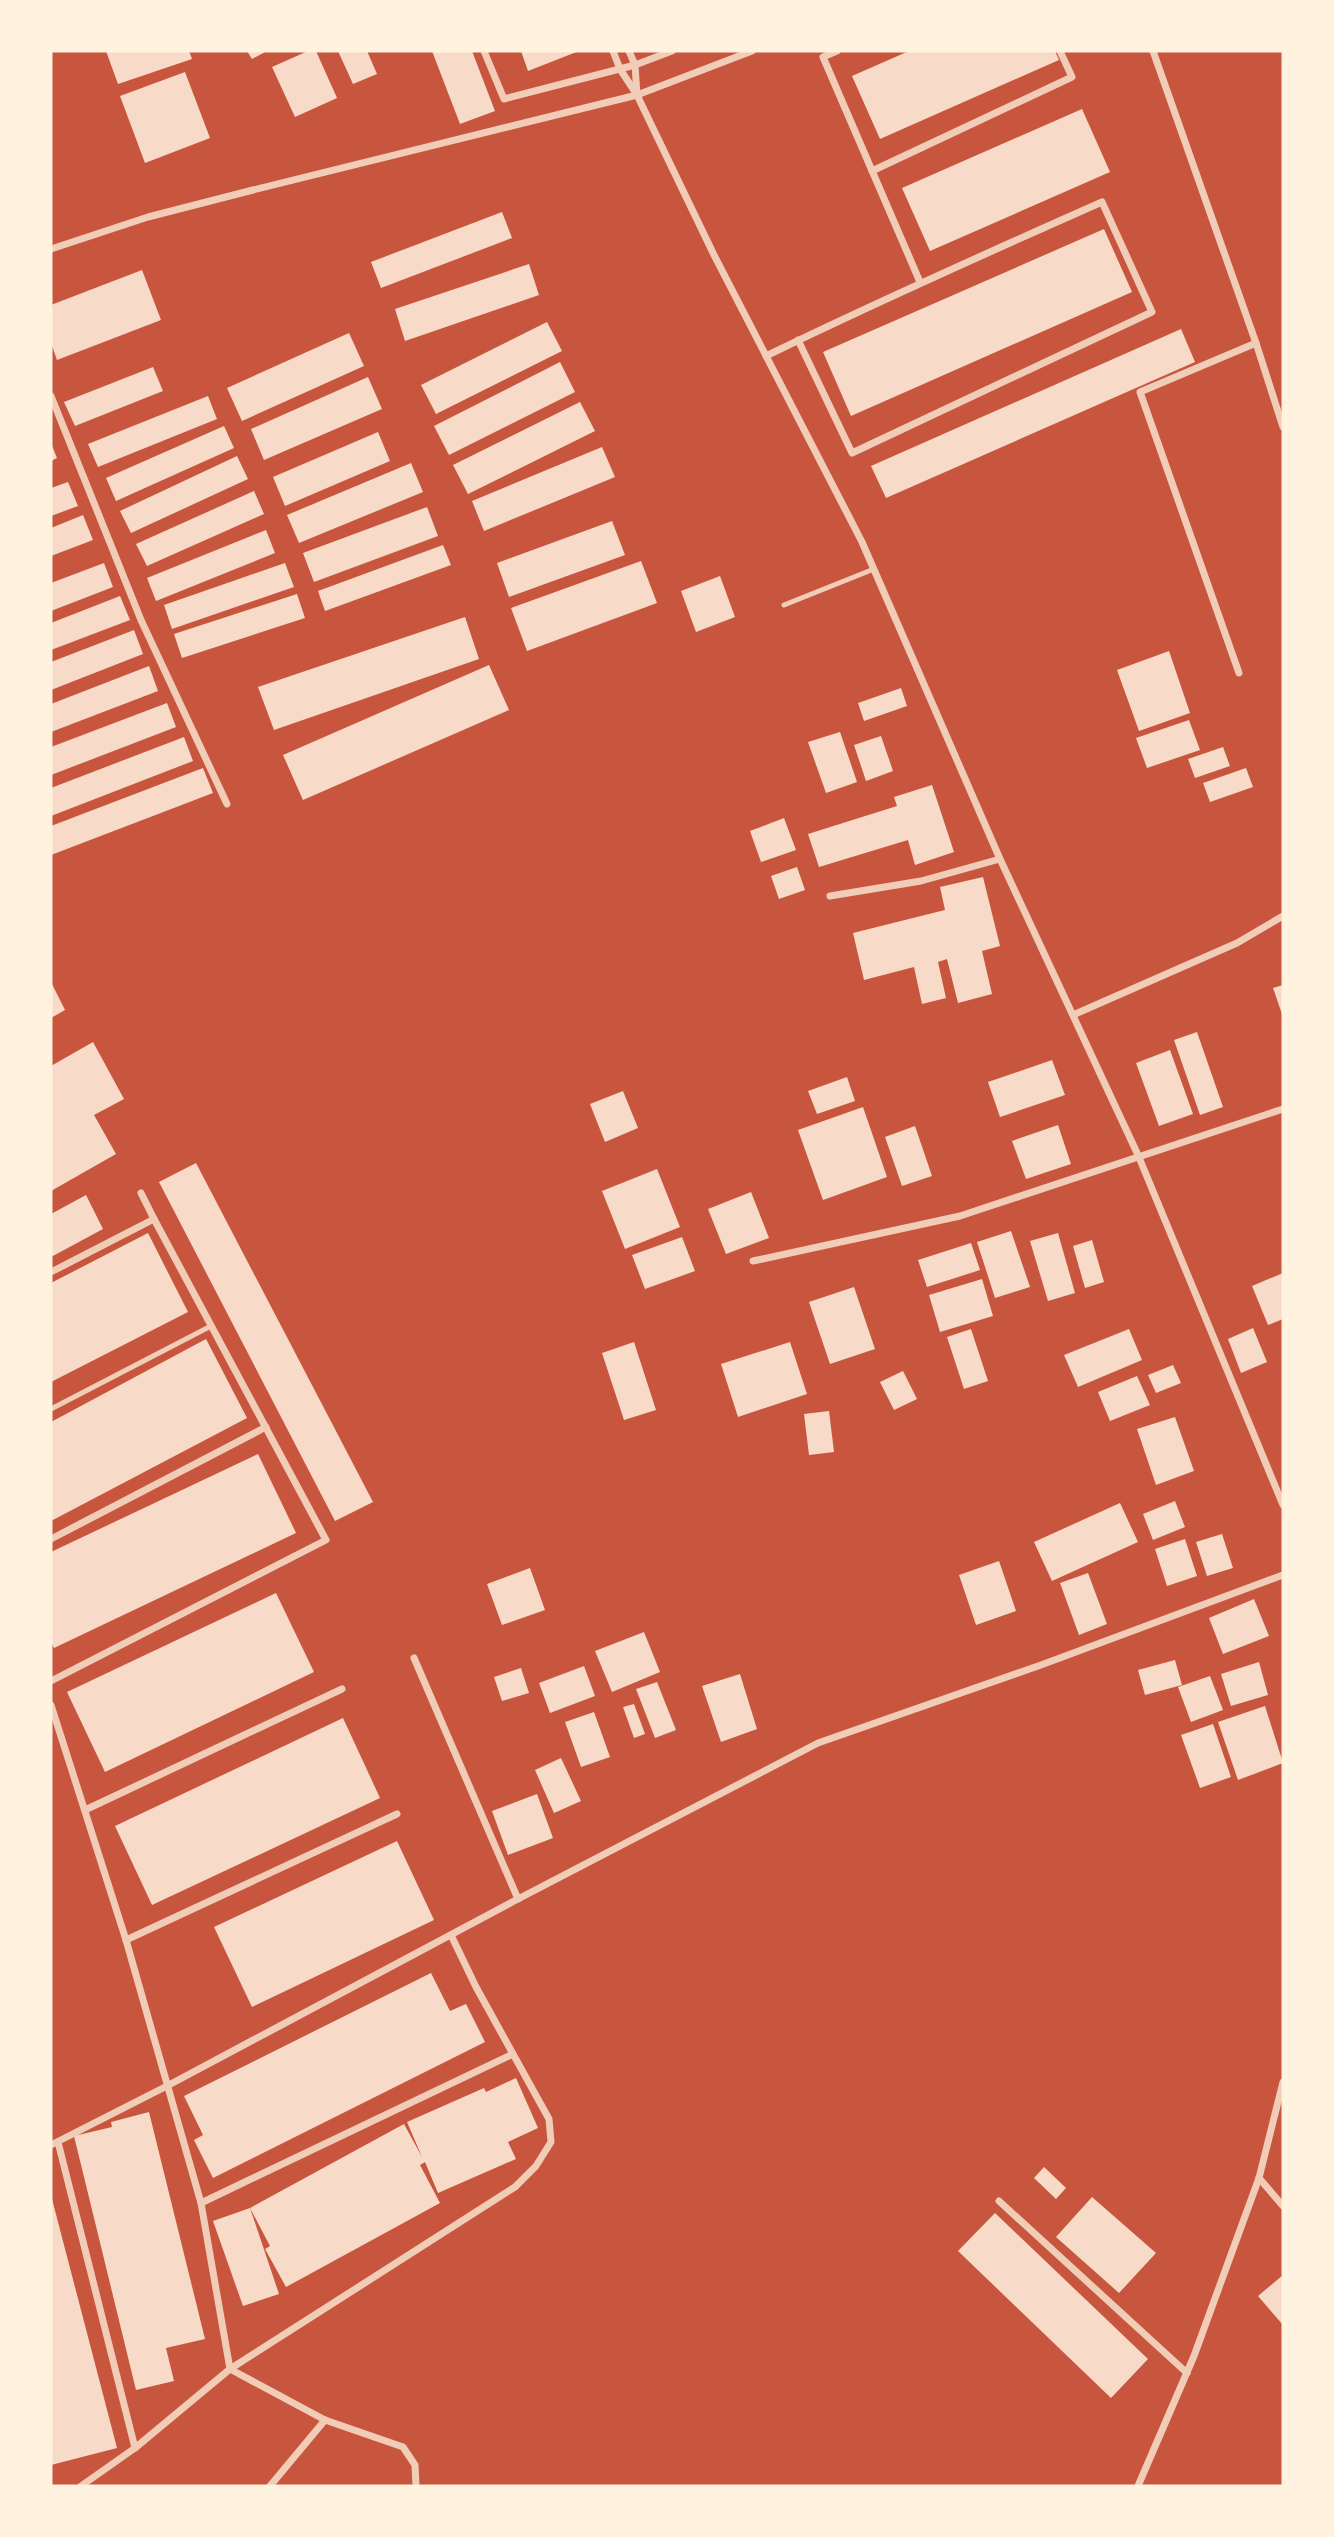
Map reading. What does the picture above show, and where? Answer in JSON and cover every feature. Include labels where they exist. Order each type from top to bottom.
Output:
[{"type":"street","points":[[484,51],[504,99],[635,65],[672,51]]},
{"type":"street","points":[[613,51],[714,255],[862,542],[1000,859],[1138,1156],[1283,1504]]},
{"type":"street","points":[[629,51],[635,65],[637,96]]},
{"type":"street","points":[[51,249],[148,217],[226,196],[637,96],[752,51]]},
{"type":"street","points":[[837,51],[823,57],[920,282]]},
{"type":"street","points":[[872,171],[1072,77],[1060,51]]},
{"type":"street","points":[[1153,51],[1283,427]]},
{"type":"street","points":[[766,356],[798,340],[920,282],[1102,202],[1152,312],[852,453],[798,340]]},
{"type":"street","points":[[1239,673],[1140,392],[1256,343]]},
{"type":"street","points":[[51,396],[141,620],[227,804]]},
{"type":"street","points":[[830,896],[921,881],[1000,859]]},
{"type":"street","points":[[1073,1015],[1218,952],[1283,916]]},
{"type":"street","points":[[753,1261],[960,1216],[1283,1109]]},
{"type":"street","points":[[51,1681],[326,1540],[141,1193]]},
{"type":"street","points":[[51,1272],[154,1219]]},
{"type":"street","points":[[51,1539],[267,1427]]},
{"type":"street","points":[[135,2448],[54,2143],[818,1743],[1041,1665],[1283,1575]]},
{"type":"street","points":[[414,1657],[518,1899]]},
{"type":"street","points":[[85,1810],[342,1689]]},
{"type":"street","points":[[51,1705],[126,1940],[201,2203],[230,2369]]},
{"type":"street","points":[[126,1940],[397,1814]]},
{"type":"street","points":[[81,2486],[135,2448],[230,2369],[514,2187],[536,2166],[551,2142],[549,2119],[476,1987],[451,1935]]},
{"type":"street","points":[[201,2203],[513,2054]]},
{"type":"street","points":[[1138,2486],[1187,2373],[1259,2178],[1283,2082]]},
{"type":"street","points":[[1259,2178],[1283,2206]]},
{"type":"street","points":[[999,2201],[1187,2373]]},
{"type":"street","points":[[230,2369],[325,2420],[403,2447],[415,2465],[416,2486]]},
{"type":"street","points":[[270,2486],[325,2420]]},
{"type":"lane","points":[[784,605],[874,569]]},
{"type":"lane","points":[[51,1409],[211,1326]]},
{"type":"building","points":[[106,51],[189,51],[192,59],[118,84]]},
{"type":"building","points":[[247,51],[267,51],[252,59]]},
{"type":"building","points":[[308,51],[316,51],[337,98],[295,117],[272,67]]},
{"type":"building","points":[[338,51],[367,51],[377,74],[353,84]]},
{"type":"building","points":[[432,51],[472,51],[495,111],[460,124]]},
{"type":"building","points":[[521,51],[579,51],[528,71]]},
{"type":"building","points":[[909,51],[1055,51],[1059,60],[880,139],[852,76]]},
{"type":"building","points":[[185,72],[210,138],[145,163],[120,96]]},
{"type":"building","points":[[1082,109],[1110,172],[930,251],[902,188]]},
{"type":"building","points":[[502,212],[512,238],[381,288],[371,262]]},
{"type":"building","points":[[1104,229],[1132,292],[851,416],[823,352]]},
{"type":"building","points":[[529,264],[539,295],[405,341],[395,309]]},
{"type":"building","points":[[142,270],[161,320],[57,360],[51,343],[51,305]]},
{"type":"building","points":[[547,322],[562,351],[436,414],[421,385]]},
{"type":"building","points":[[1181,329],[1195,362],[886,498],[871,466]]},
{"type":"building","points":[[349,333],[364,366],[242,421],[227,388]]},
{"type":"building","points":[[560,362],[575,392],[449,455],[434,426]]},
{"type":"building","points":[[153,367],[163,391],[75,426],[64,402]]},
{"type":"building","points":[[368,377],[382,409],[264,460],[251,429]]},
{"type":"building","points":[[208,396],[217,419],[98,467],[88,444]]},
{"type":"building","points":[[580,402],[595,431],[468,494],[453,465]]},
{"type":"building","points":[[224,426],[234,448],[116,501],[106,478]]},
{"type":"building","points":[[378,432],[390,461],[285,506],[273,477]]},
{"type":"building","points":[[51,443],[57,458],[51,461]]},
{"type":"building","points":[[602,447],[615,477],[484,531],[472,501]]},
{"type":"building","points":[[237,456],[248,479],[131,533],[120,511]]},
{"type":"building","points":[[411,463],[423,492],[299,543],[287,515]]},
{"type":"building","points":[[68,482],[78,506],[51,516],[51,488]]},
{"type":"building","points":[[254,491],[264,514],[147,566],[136,544]]},
{"type":"building","points":[[427,507],[438,536],[314,582],[303,553]]},
{"type":"building","points":[[83,515],[93,540],[51,556],[51,528]]},
{"type":"building","points":[[612,521],[625,555],[509,597],[497,563]]},
{"type":"building","points":[[266,530],[275,553],[156,601],[147,578]]},
{"type":"building","points":[[443,545],[451,565],[325,611],[318,591]]},
{"type":"building","points":[[641,561],[657,603],[527,651],[511,608]]},
{"type":"building","points":[[104,563],[113,587],[51,611],[51,583]]},
{"type":"building","points":[[285,563],[294,587],[172,629],[164,605]]},
{"type":"building","points":[[720,576],[735,617],[696,632],[681,591]]},
{"type":"building","points":[[297,594],[305,618],[182,658],[174,634]]},
{"type":"building","points":[[120,596],[130,620],[51,650],[51,623]]},
{"type":"building","points":[[465,617],[479,659],[274,730],[258,687]]},
{"type":"building","points":[[134,630],[143,654],[51,690],[51,662]]},
{"type":"building","points":[[1169,651],[1190,713],[1139,731],[1117,670]]},
{"type":"building","points":[[489,665],[509,710],[303,800],[283,755]]},
{"type":"building","points":[[149,666],[158,691],[51,732],[51,704]]},
{"type":"building","points":[[901,688],[907,706],[864,721],[858,703]]},
{"type":"building","points":[[167,703],[176,727],[51,775],[51,747]]},
{"type":"building","points":[[1189,720],[1200,750],[1147,768],[1136,738]]},
{"type":"building","points":[[840,732],[857,782],[826,793],[808,742]]},
{"type":"building","points":[[881,736],[893,771],[866,781],[854,745]]},
{"type":"building","points":[[184,737],[193,761],[51,816],[51,788]]},
{"type":"building","points":[[1223,747],[1230,766],[1195,778],[1188,759]]},
{"type":"building","points":[[203,768],[213,793],[51,855],[51,826]]},
{"type":"building","points":[[1246,768],[1253,787],[1210,802],[1203,783]]},
{"type":"building","points":[[932,785],[954,852],[915,865],[908,840],[819,867],[808,834],[897,806],[894,797]]},
{"type":"building","points":[[784,818],[796,850],[761,862],[750,831]]},
{"type":"building","points":[[797,867],[805,890],[779,899],[771,876]]},
{"type":"building","points":[[983,877],[1000,946],[982,951],[992,994],[958,1003],[947,959],[938,962],[946,998],[922,1004],[914,967],[864,980],[853,933],[945,910],[940,887]]},
{"type":"building","points":[[51,982],[65,1010],[51,1018]]},
{"type":"building","points":[[1283,985],[1283,1017],[1273,988]]},
{"type":"building","points":[[1197,1032],[1223,1107],[1200,1115],[1174,1040]]},
{"type":"building","points":[[93,1042],[124,1099],[94,1115],[116,1154],[51,1191],[51,1066]]},
{"type":"building","points":[[1170,1050],[1193,1114],[1159,1126],[1136,1063]]},
{"type":"building","points":[[1052,1060],[1065,1095],[1000,1117],[988,1082]]},
{"type":"building","points":[[847,1077],[855,1101],[817,1114],[808,1091]]},
{"type":"building","points":[[623,1091],[638,1128],[605,1142],[590,1104]]},
{"type":"building","points":[[863,1107],[887,1177],[823,1200],[798,1130]]},
{"type":"building","points":[[1058,1125],[1071,1164],[1026,1179],[1012,1141]]},
{"type":"building","points":[[915,1126],[932,1176],[902,1186],[885,1137]]},
{"type":"building","points":[[196,1163],[373,1502],[335,1521],[159,1182]]},
{"type":"building","points":[[657,1169],[680,1227],[625,1249],[602,1191]]},
{"type":"building","points":[[751,1192],[769,1238],[726,1254],[708,1209]]},
{"type":"building","points":[[86,1195],[103,1229],[51,1257],[51,1214]]},
{"type":"building","points":[[1011,1231],[1030,1287],[995,1298],[977,1242]]},
{"type":"building","points":[[148,1233],[188,1312],[51,1382],[51,1283]]},
{"type":"building","points":[[1058,1233],[1075,1293],[1048,1301],[1030,1241]]},
{"type":"building","points":[[682,1237],[695,1271],[645,1289],[632,1255]]},
{"type":"building","points":[[1092,1240],[1104,1282],[1085,1288],[1073,1246]]},
{"type":"building","points":[[971,1243],[980,1270],[927,1287],[918,1260]]},
{"type":"building","points":[[1283,1273],[1283,1319],[1268,1325],[1252,1286]]},
{"type":"building","points":[[982,1279],[993,1316],[940,1332],[929,1295]]},
{"type":"building","points":[[854,1287],[875,1349],[830,1364],[809,1302]]},
{"type":"building","points":[[1253,1328],[1267,1362],[1241,1373],[1228,1339]]},
{"type":"building","points":[[971,1329],[988,1381],[964,1389],[947,1337]]},
{"type":"building","points":[[1129,1329],[1142,1360],[1078,1387],[1064,1355]]},
{"type":"building","points":[[206,1339],[247,1418],[51,1521],[51,1422]]},
{"type":"building","points":[[634,1342],[656,1410],[624,1420],[602,1353]]},
{"type":"building","points":[[790,1342],[807,1394],[738,1417],[721,1364]]},
{"type":"building","points":[[1173,1365],[1181,1383],[1156,1393],[1148,1375]]},
{"type":"building","points":[[903,1371],[917,1399],[894,1410],[880,1382]]},
{"type":"building","points":[[1137,1376],[1150,1405],[1110,1421],[1098,1392]]},
{"type":"building","points":[[829,1411],[834,1452],[809,1455],[804,1414]]},
{"type":"building","points":[[1175,1417],[1194,1471],[1156,1485],[1137,1429]]},
{"type":"building","points":[[258,1454],[296,1533],[54,1648],[51,1642],[51,1552]]},
{"type":"building","points":[[1175,1501],[1185,1527],[1153,1540],[1143,1514]]},
{"type":"building","points":[[1120,1503],[1138,1542],[1052,1581],[1034,1542]]},
{"type":"building","points":[[1222,1534],[1233,1568],[1207,1576],[1196,1542]]},
{"type":"building","points":[[1185,1539],[1197,1576],[1167,1586],[1155,1549]]},
{"type":"building","points":[[999,1561],[1016,1611],[976,1625],[959,1575]]},
{"type":"building","points":[[530,1568],[545,1610],[502,1625],[487,1584]]},
{"type":"building","points":[[1088,1573],[1107,1624],[1079,1635],[1060,1583]]},
{"type":"building","points":[[276,1593],[314,1672],[105,1772],[67,1692]]},
{"type":"building","points":[[1254,1599],[1269,1636],[1223,1654],[1209,1618]]},
{"type":"building","points":[[644,1632],[660,1672],[612,1692],[595,1651]]},
{"type":"building","points":[[1175,1660],[1182,1685],[1145,1695],[1138,1670]]},
{"type":"building","points":[[1259,1662],[1268,1695],[1231,1706],[1221,1674]]},
{"type":"building","points":[[584,1666],[595,1696],[550,1713],[539,1683]]},
{"type":"building","points":[[521,1668],[529,1693],[502,1701],[494,1677]]},
{"type":"building","points":[[740,1674],[757,1729],[721,1742],[702,1686]]},
{"type":"building","points":[[1210,1676],[1223,1710],[1191,1722],[1178,1687]]},
{"type":"building","points":[[657,1682],[676,1730],[655,1738],[636,1689]]},
{"type":"building","points":[[634,1704],[645,1734],[634,1738],[623,1707]]},
{"type":"building","points":[[1265,1706],[1283,1763],[1238,1780],[1218,1722]]},
{"type":"building","points":[[594,1712],[610,1757],[581,1767],[565,1722]]},
{"type":"building","points":[[343,1718],[380,1798],[152,1905],[115,1826]]},
{"type":"building","points":[[1213,1724],[1231,1777],[1200,1788],[1181,1735]]},
{"type":"building","points":[[561,1758],[581,1801],[554,1813],[535,1770]]},
{"type":"building","points":[[537,1794],[553,1838],[508,1855],[492,1811]]},
{"type":"building","points":[[397,1841],[434,1920],[252,2007],[214,1927]]},
{"type":"building","points":[[431,1973],[450,2011],[466,2004],[485,2042],[213,2178],[194,2140],[203,2135],[184,2096]]},
{"type":"building","points":[[516,2078],[538,2128],[508,2142],[516,2159],[438,2193],[425,2162],[420,2165],[440,2203],[286,2287],[265,2249],[270,2246],[250,2208],[404,2124],[422,2157],[407,2122],[484,2088],[486,2092]]},
{"type":"building","points":[[149,2112],[205,2339],[166,2348],[174,2381],[136,2390],[74,2136],[112,2127],[111,2122]]},
{"type":"building","points":[[1044,2167],[1066,2188],[1056,2199],[1034,2178]]},
{"type":"building","points":[[1092,2197],[1156,2253],[1119,2293],[1056,2237]]},
{"type":"building","points":[[51,2200],[117,2448],[51,2465]]},
{"type":"building","points":[[250,2208],[279,2294],[243,2306],[213,2221]]},
{"type":"building","points":[[995,2213],[1148,2359],[1111,2398],[958,2251]]},
{"type":"building","points":[[1283,2275],[1283,2325],[1258,2296]]}]
